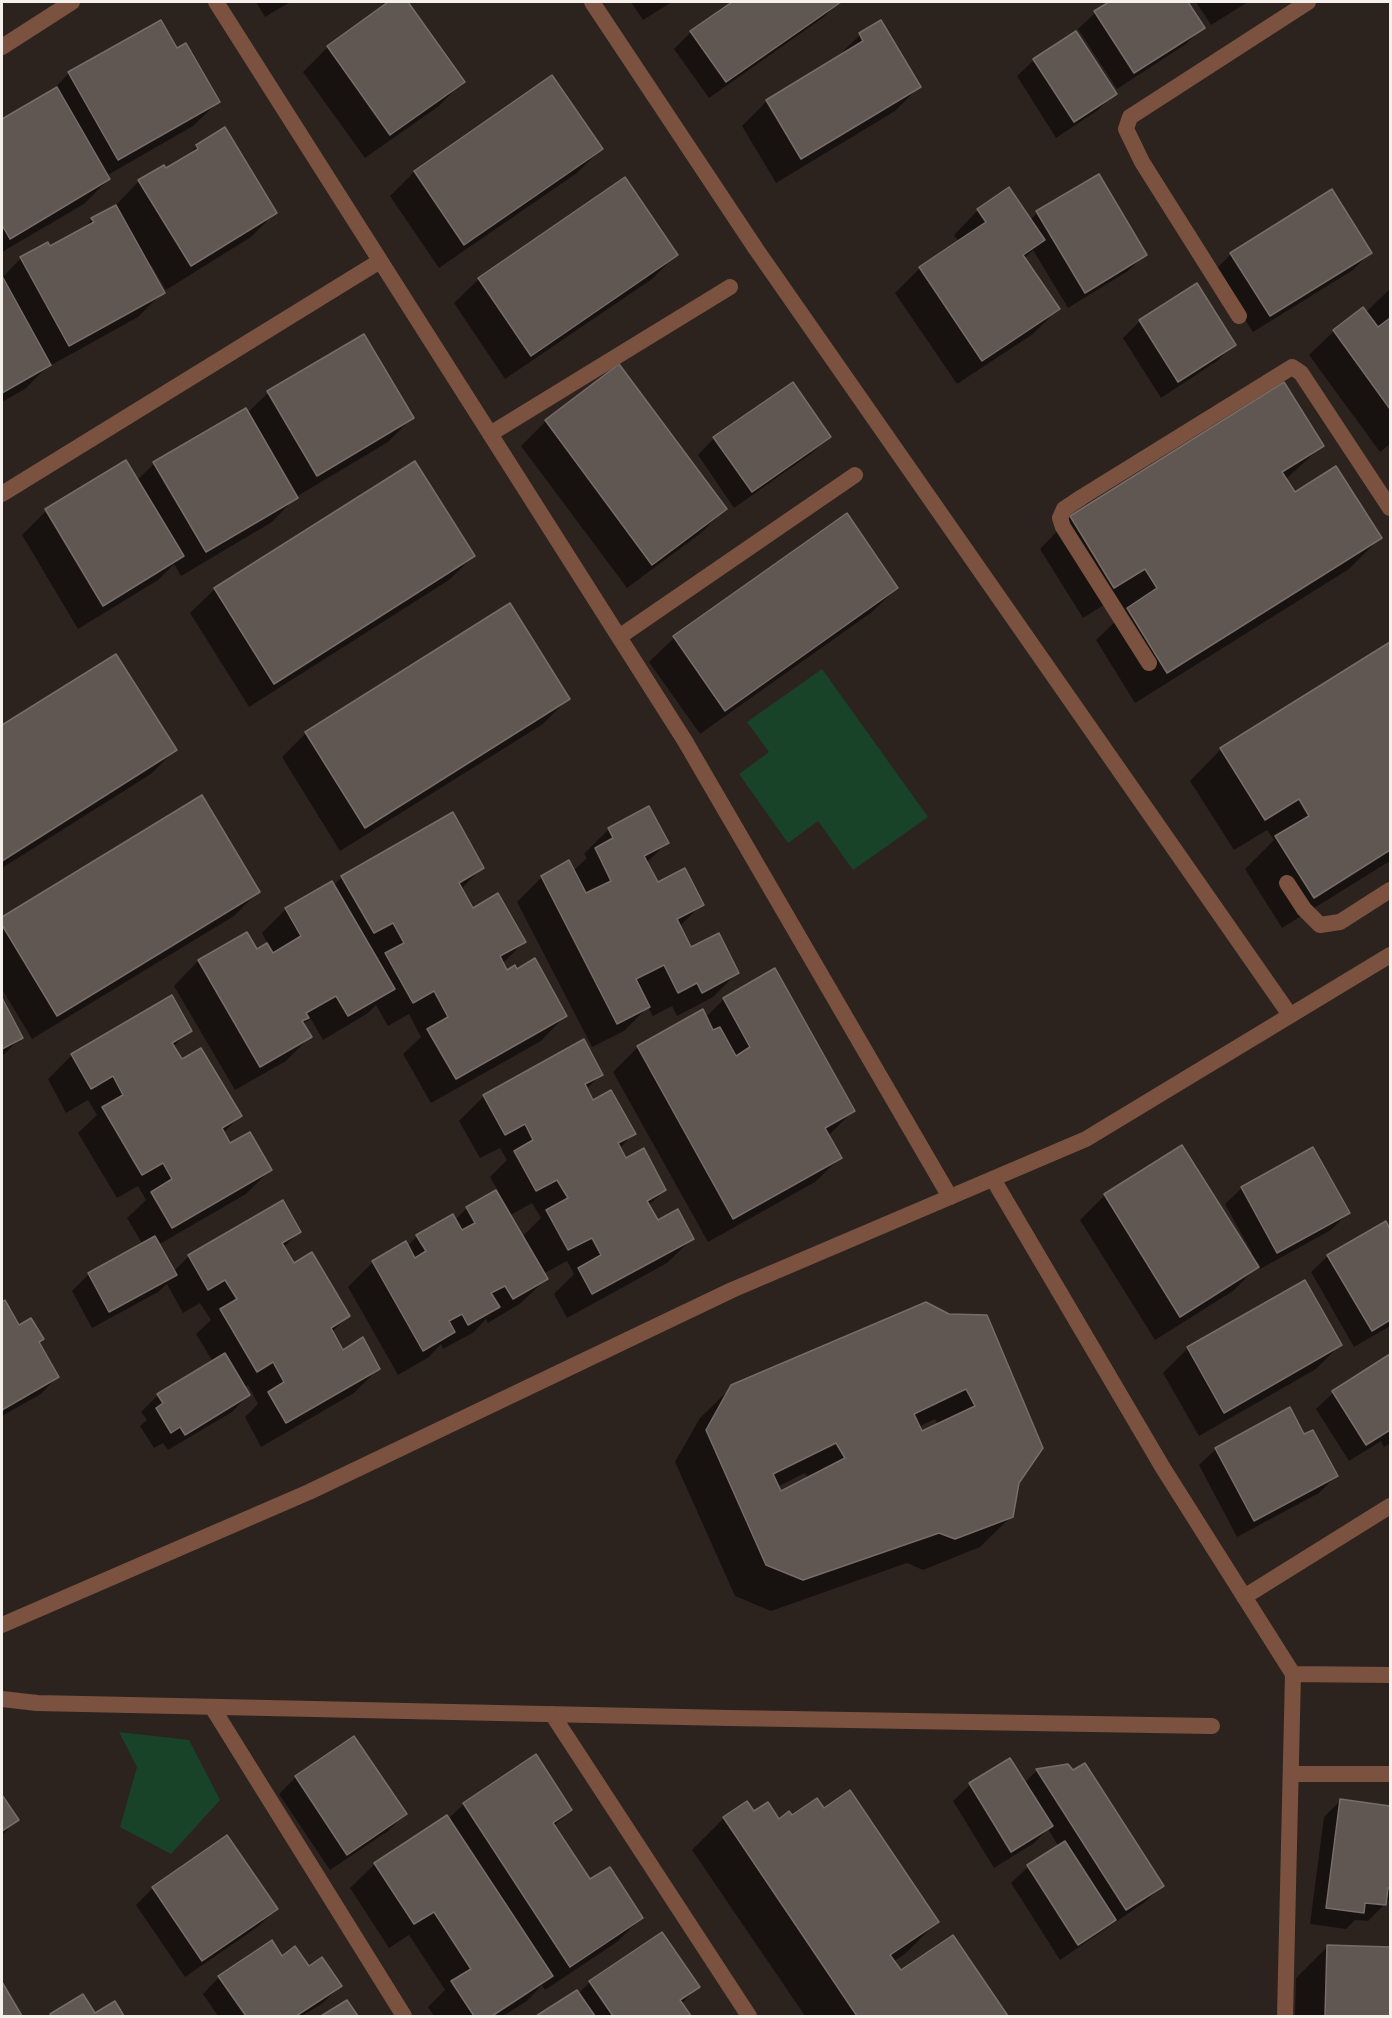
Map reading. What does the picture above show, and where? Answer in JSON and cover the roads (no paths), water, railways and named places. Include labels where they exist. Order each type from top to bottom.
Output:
[{"type":"street","points":[[2,47],[72,2]]},
{"type":"street","points":[[216,2],[685,741],[950,1197]]},
{"type":"street","points":[[592,2],[756,249],[1290,1015]]},
{"type":"street","points":[[1239,316],[1142,162],[1126,129],[1130,117],[1308,2]]},
{"type":"street","points":[[2,494],[380,261]]},
{"type":"street","points":[[490,434],[730,287]]},
{"type":"street","points":[[1149,663],[1063,527],[1060,518],[1064,509],[1082,497],[1292,367],[1301,373],[1390,508]]},
{"type":"street","points":[[619,637],[855,475]]},
{"type":"street","points":[[1287,883],[1304,909],[1320,925],[1340,922],[1390,890]]},
{"type":"street","points":[[2,1625],[309,1492],[732,1290],[1086,1139],[1390,955]]},
{"type":"street","points":[[993,1179],[1163,1467],[1293,1674],[1285,2016]]},
{"type":"street","points":[[1244,1597],[1390,1506]]},
{"type":"street","points":[[1293,1674],[1390,1675]]},
{"type":"street","points":[[2,1698],[37,1703],[1212,1726]]},
{"type":"street","points":[[212,1707],[404,2016]]},
{"type":"street","points":[[552,1714],[749,2016]]},
{"type":"street","points":[[1291,1774],[1390,1774]]}]
